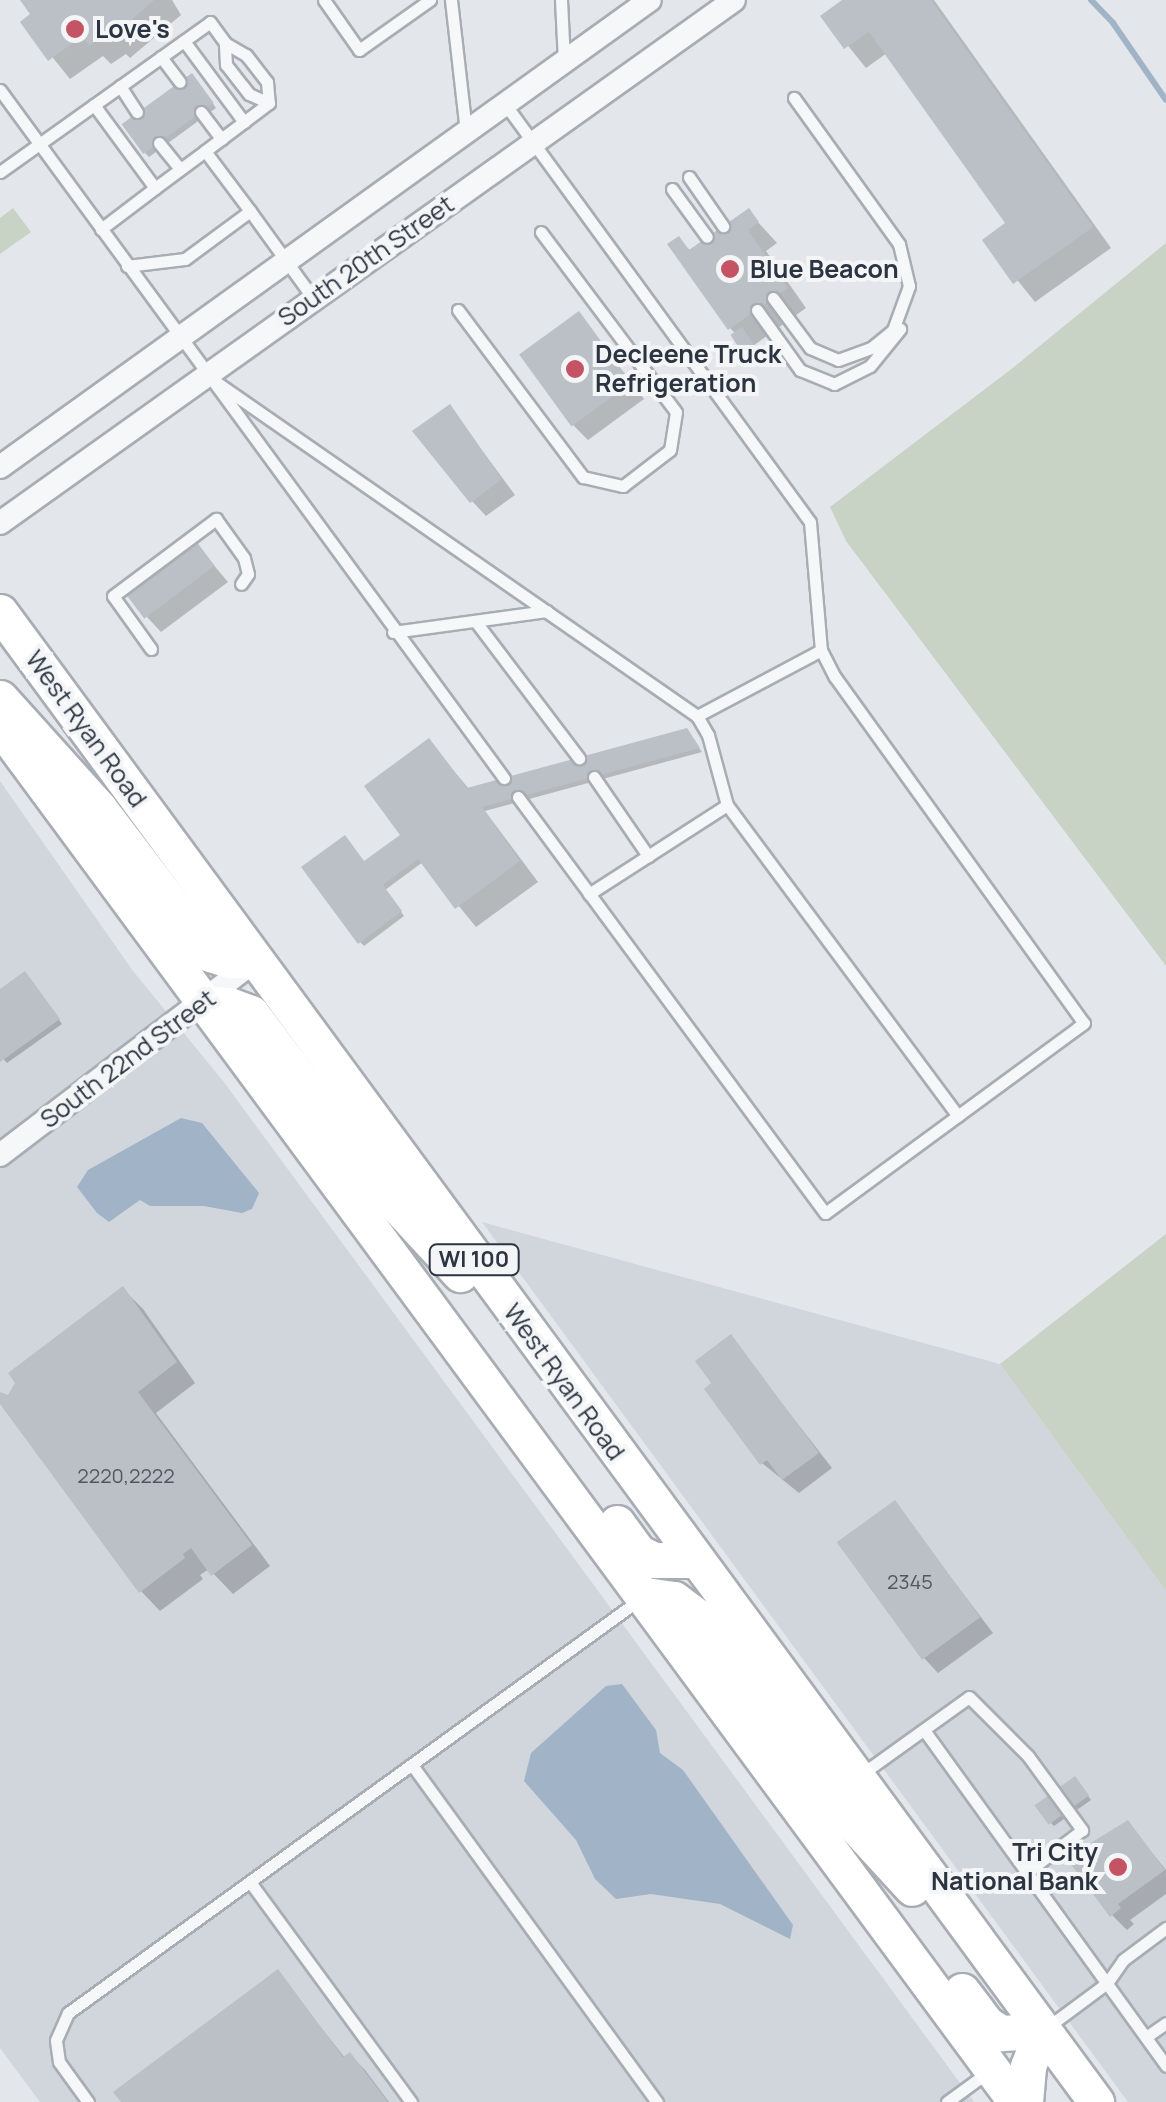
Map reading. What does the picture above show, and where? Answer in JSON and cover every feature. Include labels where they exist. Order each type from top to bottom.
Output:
[{"type":"main road","name":"West Ryan Road","points":[[0,612],[538,1347],[666,1580],[822,1837],[1016,2102]]},
{"type":"main road","points":[[0,698],[99,808],[210,954],[255,961]]},
{"type":"main road","name":"West Ryan Road","points":[[0,726],[474,1367],[666,1580],[856,1779],[1096,2102]]},
{"type":"main road","points":[[203,1004],[229,1005],[251,1013],[389,1196],[484,1300],[538,1347]]},
{"type":"main road","points":[[474,1367],[520,1406],[580,1471],[638,1552],[670,1563],[666,1580],[674,1600],[702,1619],[847,1817],[913,1889],[978,1944]]},
{"type":"main road","points":[[822,1837],[880,1891],[986,2024],[1017,2035],[1042,2031]]},
{"type":"main road","points":[[1026,2102],[1028,2066],[1042,2031]]},
{"type":"street","name":"South 20th Street","points":[[0,466],[650,0]]},
{"type":"street","name":"South 20th Street","points":[[0,523],[734,0]]},
{"type":"street","name":"South 22nd Street","points":[[0,1155],[255,961]]},
{"type":"lane","points":[[324,0],[360,50],[430,0]]},
{"type":"lane","points":[[450,0],[466,132]]},
{"type":"lane","points":[[562,0],[564,62]]},
{"type":"lane","points":[[0,172],[210,22],[224,43],[226,64],[249,94],[269,103]]},
{"type":"lane","points":[[184,40],[244,122]]},
{"type":"lane","points":[[224,43],[246,54],[267,82],[269,103]]},
{"type":"lane","points":[[161,57],[180,82]]},
{"type":"lane","points":[[120,86],[138,112]]},
{"type":"lane","points":[[0,90],[393,632],[504,778]]},
{"type":"lane","points":[[757,310],[800,370],[834,384],[870,366],[900,333],[909,286],[900,244],[794,98]]},
{"type":"lane","points":[[101,229],[269,103]]},
{"type":"lane","points":[[94,104],[155,188]]},
{"type":"lane","points":[[505,104],[810,522],[821,650],[834,677],[1084,1023],[825,1213],[518,798]]},
{"type":"lane","points":[[201,112],[221,139]]},
{"type":"lane","points":[[160,143],[180,169]]},
{"type":"lane","points":[[206,151],[313,298]]},
{"type":"lane","points":[[688,177],[723,226]]},
{"type":"lane","points":[[672,188],[706,237]]},
{"type":"lane","points":[[127,266],[185,258],[250,211]]},
{"type":"lane","points":[[458,310],[583,477],[622,486],[670,450],[676,412],[541,232]]},
{"type":"lane","points":[[773,298],[810,348],[838,360],[871,348],[893,330],[909,286]]},
{"type":"lane","points":[[206,376],[697,716],[708,735],[727,806],[958,1116]]},
{"type":"lane","points":[[151,649],[113,596],[216,519],[244,558],[248,574],[241,584]]},
{"type":"lane","points":[[393,632],[547,612]]},
{"type":"lane","points":[[476,622],[579,758]]},
{"type":"lane","points":[[697,716],[821,650]]},
{"type":"lane","points":[[594,777],[648,856]]},
{"type":"lane","points":[[589,894],[727,806]]},
{"type":"lane","points":[[88,2102],[59,2062],[56,2040],[68,2013],[666,1580]]},
{"type":"lane","points":[[856,1779],[969,1696],[1028,1756],[1082,1830],[1026,1873]]},
{"type":"lane","points":[[924,1730],[1166,2066]]},
{"type":"lane","points":[[412,1765],[657,2102]]},
{"type":"lane","points":[[250,1882],[411,2102]]},
{"type":"lane","points":[[1042,2031],[1107,1983],[1123,1960],[1166,1928]]},
{"type":"lane","points":[[1146,2038],[1166,2023]]},
{"type":"lane","points":[[947,2102],[992,2069]]},
{"type":"shaded area","points":[[0,781],[133,971],[223,1081],[974,2102],[40,2102],[0,2048]]},
{"type":"shaded area","points":[[482,1222],[1000,1364],[1166,1591],[1166,2102],[1128,2102]]},
{"type":"green space","points":[[13,208],[31,232],[0,254],[0,218]]},
{"type":"green space","points":[[1166,243],[1166,966],[846,541],[830,507],[1014,367]]},
{"type":"green space","points":[[1166,1234],[1166,1591],[1000,1364]]},
{"type":"water","points":[[181,1118],[202,1123],[259,1193],[252,1209],[242,1213],[204,1206],[150,1206],[140,1200],[109,1222],[97,1213],[77,1187],[88,1170]]},
{"type":"water","points":[[622,1684],[656,1730],[660,1753],[683,1770],[793,1925],[790,1939],[720,1904],[651,1894],[616,1899],[595,1879],[576,1840],[524,1781],[531,1753],[606,1686]]},
{"type":"building","name":"Love's","points":[[20,0],[154,0],[109,40],[105,35],[89,46],[82,36],[48,61],[20,22],[30,14]]},
{"type":"building","points":[[842,0],[931,0],[1093,227],[1013,284],[982,240],[1005,223],[869,32],[844,49],[820,16]]},
{"type":"building","points":[[192,73],[214,103],[143,154],[122,124]]},
{"type":"building","name":"Blue Beacon","points":[[749,208],[759,222],[748,230],[788,288],[728,330],[667,244],[679,236],[689,250]]},
{"type":"building","name":"Decleene Truck Refrigeration","points":[[579,311],[631,383],[571,426],[519,354]]},
{"type":"building","points":[[742,327],[755,346],[743,354],[730,335]]},
{"type":"building","points":[[450,404],[502,479],[470,503],[412,431]]},
{"type":"building","points":[[196,541],[215,566],[144,619],[126,594]]},
{"type":"building","points":[[687,728],[700,748],[482,807],[520,861],[455,909],[418,859],[383,885],[402,911],[358,944],[301,867],[345,835],[364,861],[400,835],[364,786],[429,738],[467,788]]},
{"type":"building","points":[[25,971],[60,1019],[0,1062],[0,989]]},
{"type":"building","points":[[123,1286],[177,1362],[138,1392],[252,1545],[211,1576],[191,1548],[183,1554],[185,1558],[139,1593],[0,1404],[0,1392],[8,1395],[15,1383],[8,1373]]},
{"type":"building","points":[[731,1334],[819,1453],[782,1480],[767,1460],[760,1465],[704,1389],[711,1383],[695,1361]]},
{"type":"building","points":[[895,1500],[980,1617],[922,1660],[837,1542]]},
{"type":"building","points":[[1075,1776],[1089,1795],[1049,1825],[1035,1805]]},
{"type":"building","name":"Tri City National Bank","points":[[1128,1820],[1165,1870],[1118,1904],[1121,1908],[1110,1917],[1070,1863],[1088,1849],[1086,1846]]},
{"type":"building","points":[[278,1969],[343,2057],[350,2052],[388,2102],[121,2102],[113,2092]]},
{"type":"waterway","points":[[1091,0],[1113,23],[1166,100]]},
{"type":"place","name":"Love's","points":[[75,29]]},
{"type":"place","name":"Blue Beacon","points":[[730,269]]},
{"type":"place","name":"Decleene Truck Refrigeration","points":[[575,369]]},
{"type":"place","name":"Tri City National Bank","points":[[1118,1867]]}]
